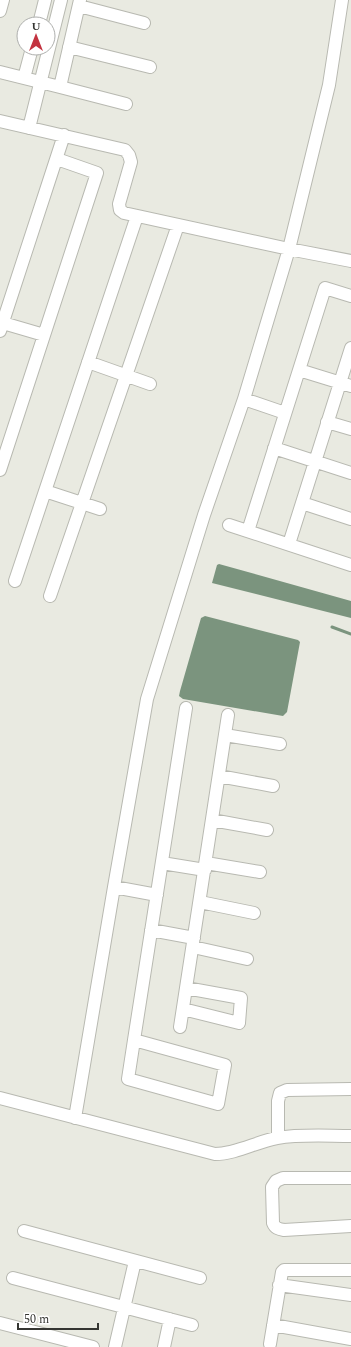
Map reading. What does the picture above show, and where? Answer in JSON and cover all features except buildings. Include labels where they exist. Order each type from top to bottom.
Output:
[{"type":"street","points":[[0,11],[3,0]]},
{"type":"street","points":[[41,16],[45,0]]},
{"type":"street","points":[[29,128],[61,0]]},
{"type":"street","points":[[75,1118],[147,699],[204,515],[244,399],[289,249],[329,85],[342,0]]},
{"type":"street","points":[[60,87],[80,3],[144,23]]},
{"type":"street","points":[[69,47],[150,67]]},
{"type":"street","points":[[24,78],[30,56]]},
{"type":"street","points":[[0,72],[126,104]]},
{"type":"street","points":[[0,121],[125,150],[129,155],[131,162],[119,204],[119,207],[124,213],[351,261]]},
{"type":"street","points":[[44,335],[1,327],[64,135]]},
{"type":"street","points":[[0,470],[97,173],[56,159]]},
{"type":"street","points":[[15,581],[136,216]]},
{"type":"street","points":[[50,596],[178,225]]},
{"type":"street","points":[[248,531],[325,288],[351,296]]},
{"type":"street","points":[[289,544],[328,422],[346,384],[351,348]]},
{"type":"street","points":[[88,362],[150,384]]},
{"type":"street","points":[[299,370],[346,384]]},
{"type":"street","points":[[244,399],[285,412]]},
{"type":"street","points":[[328,422],[351,429]]},
{"type":"street","points":[[274,448],[351,473]]},
{"type":"street","points":[[45,490],[100,509]]},
{"type":"street","points":[[302,503],[351,519]]},
{"type":"street","points":[[229,525],[351,564]]},
{"type":"street","points":[[134,1040],[225,1065],[218,1104],[128,1079],[134,1040],[151,930],[186,708]]},
{"type":"street","points":[[180,1027],[228,715]]},
{"type":"street","points":[[226,735],[280,744]]},
{"type":"street","points":[[219,776],[273,786]]},
{"type":"street","points":[[212,820],[267,830]]},
{"type":"street","points":[[162,862],[260,872]]},
{"type":"street","points":[[114,887],[157,895]]},
{"type":"street","points":[[200,902],[254,913]]},
{"type":"street","points":[[151,930],[247,958]]},
{"type":"street","points":[[183,1009],[239,1023],[241,998],[186,988]]},
{"type":"street","points":[[278,1138],[278,1101],[280,1093],[287,1090],[351,1089]]},
{"type":"street","points":[[0,1098],[215,1154],[233,1152],[278,1138],[351,1136]]},
{"type":"street","points":[[351,1178],[283,1178],[276,1180],[272,1187],[272,1217],[275,1226],[278,1229],[284,1230],[351,1226]]},
{"type":"street","points":[[24,1231],[200,1278]]},
{"type":"street","points":[[115,1347],[135,1261]]},
{"type":"street","points":[[270,1344],[279,1285],[282,1272],[284,1270],[351,1270]]},
{"type":"street","points":[[13,1278],[192,1324]]},
{"type":"street","points":[[279,1285],[351,1295]]},
{"type":"street","points":[[164,1347],[170,1319]]},
{"type":"street","points":[[0,1323],[93,1347]]},
{"type":"street","points":[[273,1325],[351,1339]]},
{"type":"shaded area","points":[[219,564],[351,601],[351,618],[212,583],[217,565]]},
{"type":"shaded area","points":[[205,616],[298,640],[300,642],[287,712],[283,716],[183,699],[179,696],[201,618]]},
{"type":"waterway","points":[[332,627],[351,634]]}]
